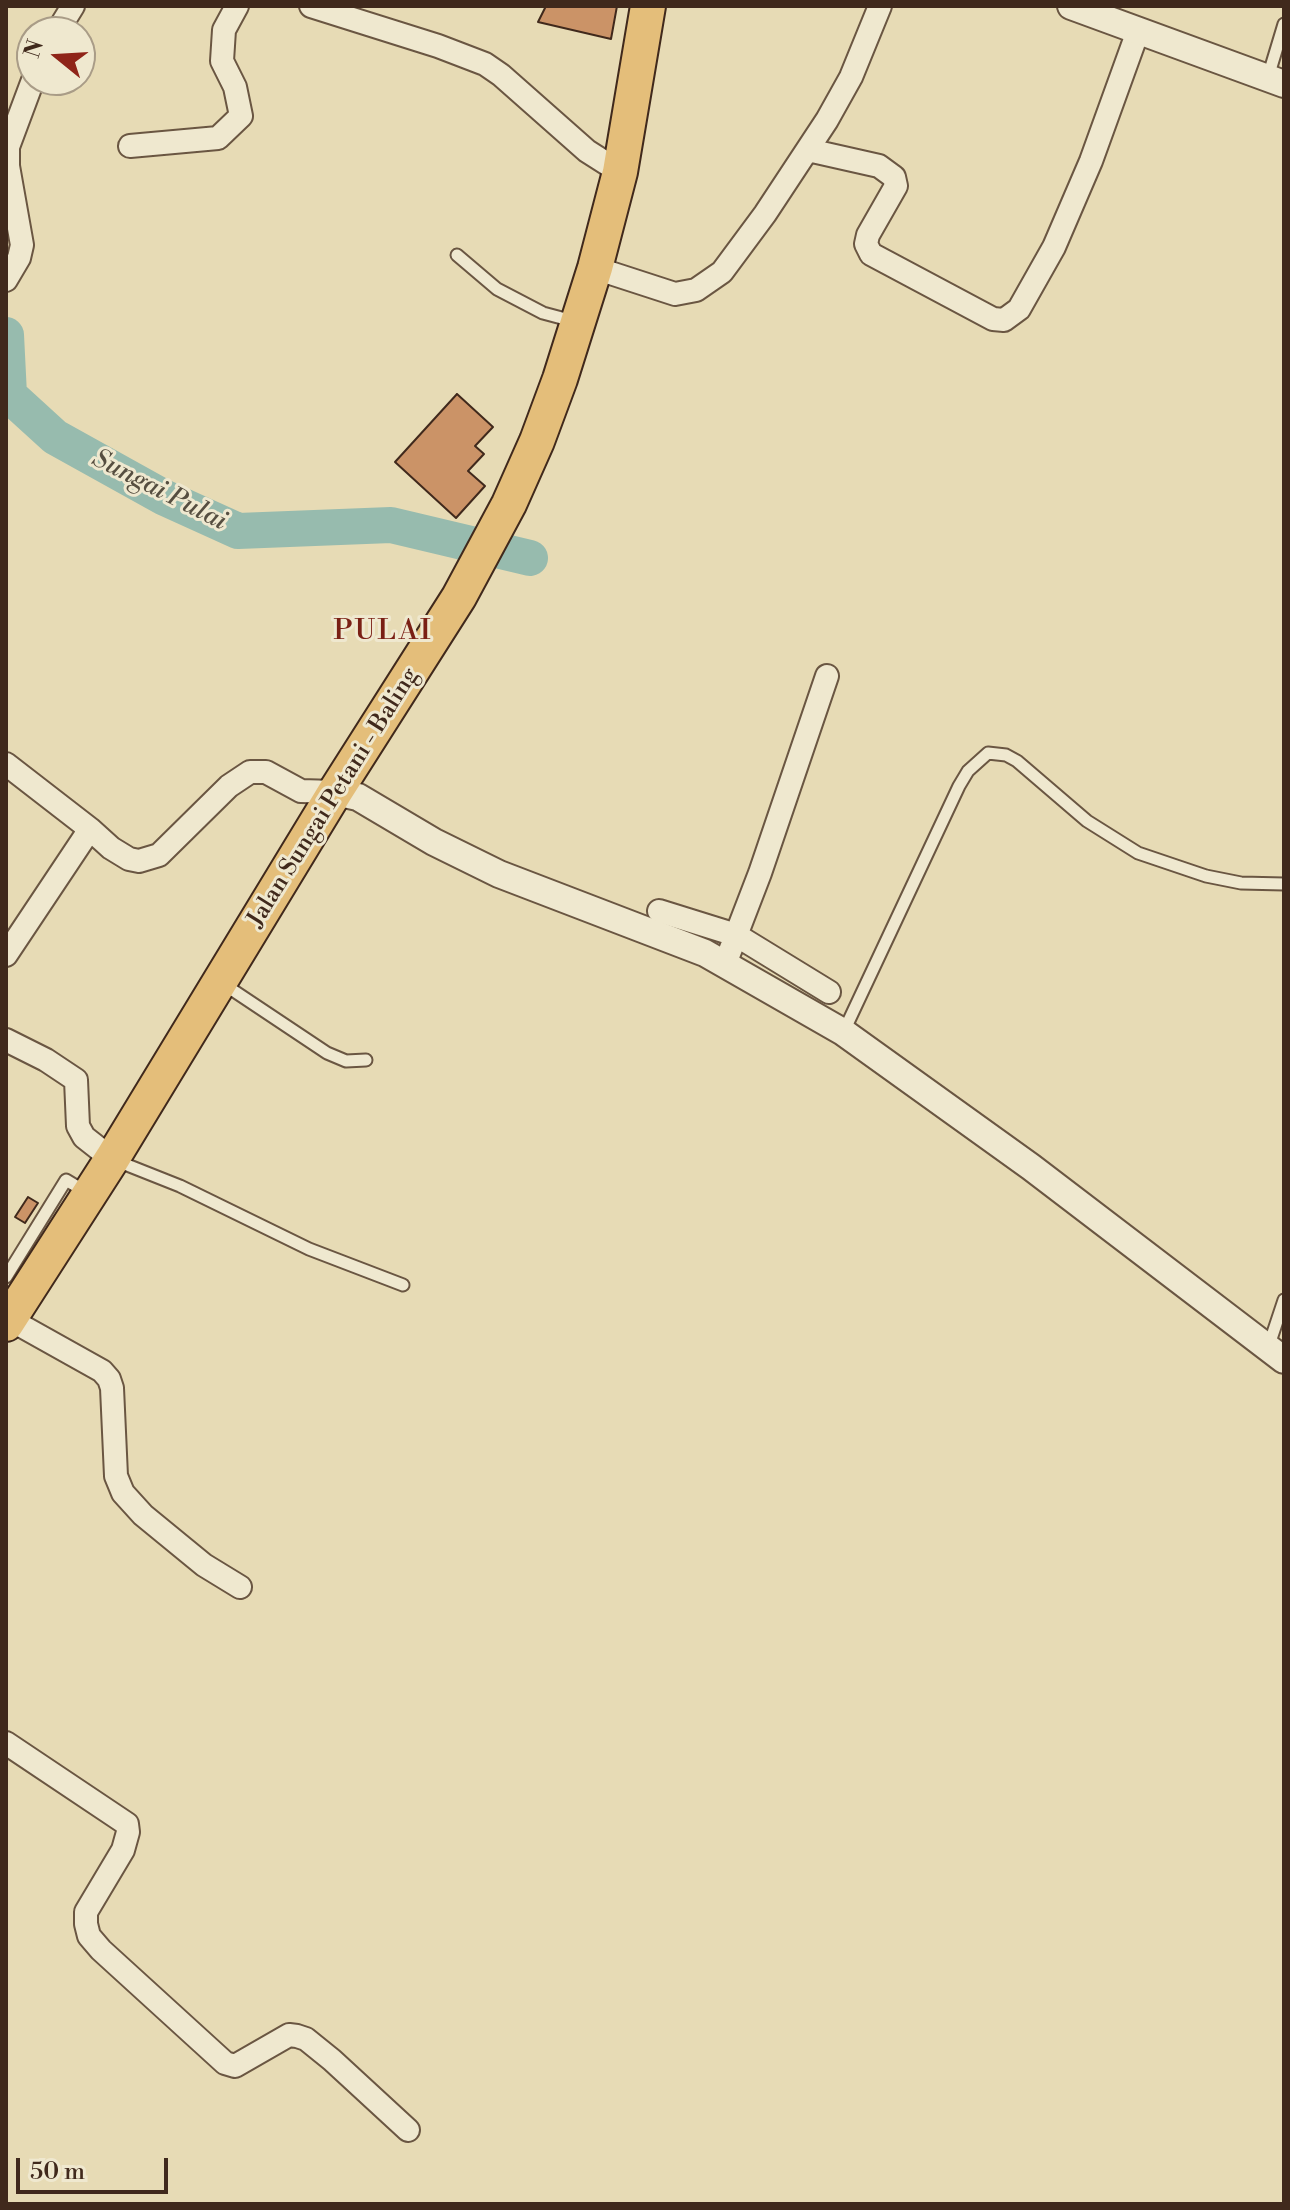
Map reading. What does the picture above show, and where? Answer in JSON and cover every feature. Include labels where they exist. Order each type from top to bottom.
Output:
[{"type":"main road","name":"Jalan Sungai Petani - Baling","points":[[8,1322],[90,1195],[335,792],[459,597],[509,504],[537,441],[595,268],[620,172],[648,6]]},
{"type":"street","points":[[130,146],[218,138],[241,116],[235,87],[222,61],[224,30],[237,6]]},
{"type":"street","points":[[311,6],[485,64],[587,151],[620,172]]},
{"type":"street","points":[[595,268],[664,292],[685,294],[708,283],[731,261],[808,150],[851,77],[880,6]]},
{"type":"street","points":[[1071,6],[1276,81]]},
{"type":"street","points":[[808,150],[879,166],[894,177],[896,186],[868,235],[866,244],[871,254],[993,319],[1004,320],[1019,309],[1054,247],[1091,161],[1138,31]]},
{"type":"street","points":[[9,276],[22,245],[8,166],[8,147],[27,96]]},
{"type":"street","points":[[725,964],[760,873],[827,676]]},
{"type":"street","points":[[6,764],[122,856],[139,861],[150,860],[188,829],[229,786],[250,772],[266,772],[301,791],[335,792],[358,797],[434,842],[499,874],[705,953],[843,1032],[1031,1167],[1276,1354]]},
{"type":"street","points":[[6,955],[90,829]]},
{"type":"street","points":[[659,911],[736,935],[829,992]]},
{"type":"street","points":[[6,1040],[46,1060],[76,1080],[78,1126],[84,1137],[112,1159]]},
{"type":"street","points":[[8,1322],[102,1371],[112,1388],[116,1476],[123,1493],[143,1515],[204,1565],[240,1587]]},
{"type":"street","points":[[6,1743],[127,1824],[123,1850],[86,1912],[89,1936],[101,1950],[225,2063],[235,2066],[289,2035],[306,2039],[408,2130]]},
{"type":"lane","points":[[1276,81],[1284,24]]},
{"type":"lane","points":[[457,255],[497,289],[522,303],[579,323]]},
{"type":"lane","points":[[843,1032],[959,786],[968,771],[988,753],[1006,755],[1017,761],[1087,821],[1138,853],[1206,876],[1241,883],[1284,884]]},
{"type":"lane","points":[[221,983],[327,1053],[346,1061],[366,1060]]},
{"type":"lane","points":[[112,1159],[180,1186],[309,1249],[403,1285]]},
{"type":"lane","points":[[6,1277],[66,1180],[90,1195]]},
{"type":"lane","points":[[1276,1354],[1284,1300]]},
{"type":"building","points":[[546,6],[617,6],[611,39],[538,22]]},
{"type":"building","points":[[457,394],[493,427],[475,446],[484,454],[468,471],[485,486],[456,518],[395,462]]},
{"type":"building","points":[[28,1197],[38,1203],[25,1223],[15,1217]]},
{"type":"waterway","name":"Sungai Pulai","points":[[6,335],[9,395],[55,437],[163,497],[238,531],[391,525],[530,558]]},
{"type":"district","name":"PULAI","points":[[383,632]]}]
